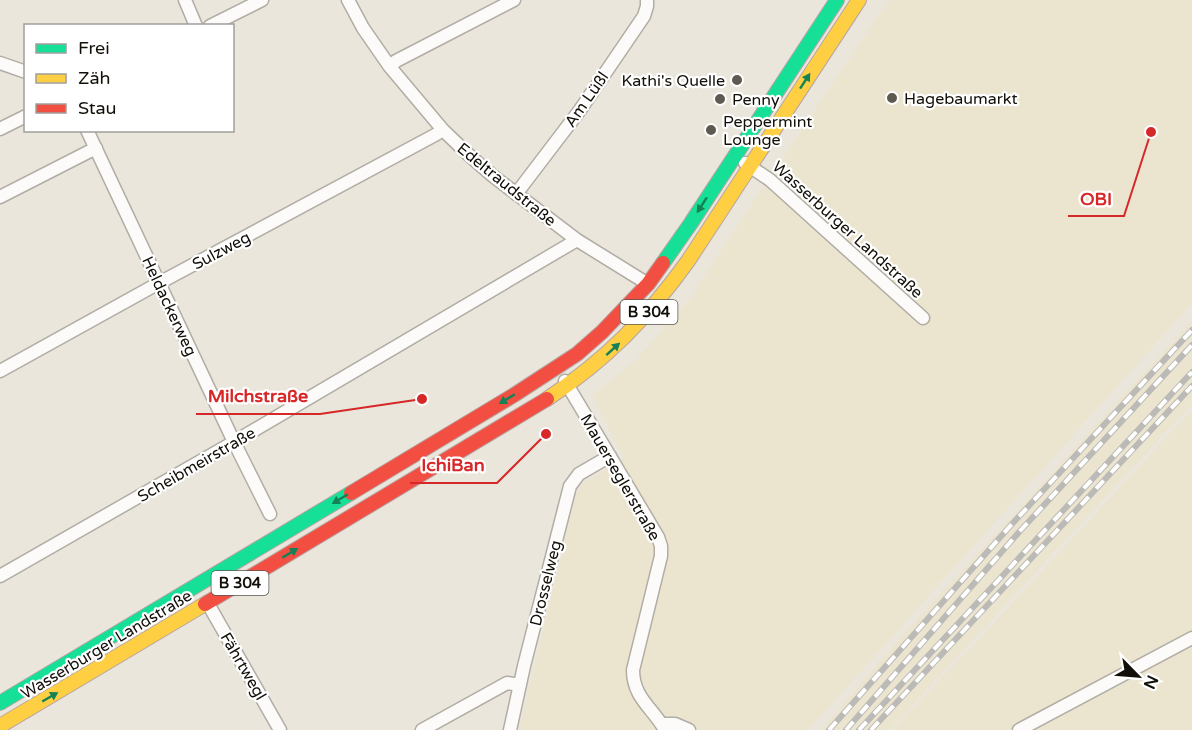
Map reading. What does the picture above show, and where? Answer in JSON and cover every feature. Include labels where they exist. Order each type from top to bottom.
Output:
[{"type":"main road","name":"Wasserburger Landstraße","points":[[0,703],[577,354],[602,332],[648,284],[691,223],[837,0]]},
{"type":"main road","name":"Wasserburger Landstraße","points":[[0,726],[567,386],[595,365],[648,314],[687,261],[859,0]]},
{"type":"street","points":[[185,0],[195,24]]},
{"type":"street","points":[[214,24],[262,0]]},
{"type":"street","name":"Edeltraudstraße","points":[[348,0],[363,28],[390,67],[443,130],[470,156],[577,240],[648,284]]},
{"type":"street","points":[[390,67],[396,61],[514,0]]},
{"type":"street","name":"Am Lüßl","points":[[516,194],[580,110],[644,16],[647,0]]},
{"type":"street","points":[[0,63],[24,71]]},
{"type":"street","points":[[0,129],[24,117]]},
{"type":"street","name":"Sulzweg","points":[[0,371],[443,130]]},
{"type":"street","name":"Heldackerweg","points":[[88,132],[270,514]]},
{"type":"street","points":[[0,197],[96,148]]},
{"type":"street","name":"Wasserburger Landstraße","points":[[734,156],[770,180],[923,318]]},
{"type":"street","name":"Scheibmeirstraße","points":[[0,576],[234,442],[577,240]]},
{"type":"street","name":"Mauerseglerstraße","points":[[557,368],[658,537],[661,556],[633,670],[633,682],[636,690],[664,727],[675,724],[689,730]]},
{"type":"street","name":"Drosselweg","points":[[510,730],[570,486],[579,474],[610,456]]},
{"type":"street","name":"Fährtwegl","points":[[207,602],[280,730]]},
{"type":"street","points":[[1019,730],[1192,638]]},
{"type":"street","points":[[422,730],[507,683],[520,685]]},
{"type":"shaded area","points":[[889,0],[1192,0],[1192,303],[808,730],[519,730],[576,495],[582,484],[624,458],[592,396],[635,361],[687,303]]},
{"type":"shaded area","points":[[1192,321],[1192,404],[889,730],[821,730],[909,628]]},
{"type":"shaded area","points":[[1192,410],[1192,730],[892,730],[979,639]]},
{"type":"railway","points":[[829,730],[1012,524],[1192,330]]},
{"type":"railway","points":[[846,730],[1020,531],[1192,345]]},
{"type":"railway","points":[[859,730],[1192,372]]},
{"type":"railway","points":[[871,730],[1192,386]]},
{"type":"traffic: fast","points":[[663,263],[837,0]]},
{"type":"traffic: fast","points":[[0,703],[351,493]]},
{"type":"traffic: slow","points":[[547,399],[607,353],[673,282],[859,0]]},
{"type":"traffic: slow","points":[[0,726],[205,604]]},
{"type":"traffic: jam","points":[[351,493],[514,395],[577,354],[602,332],[648,284],[663,263]]},
{"type":"traffic: jam","points":[[205,604],[547,399]]},
{"type":"place","name":"Kathi's Quelle","points":[[737,80]]},
{"type":"place","name":"Hagebaumarkt","points":[[892,98]]},
{"type":"place","name":"Penny","points":[[720,99]]},
{"type":"place","name":"Peppermint Lounge","points":[[711,130]]},
{"type":"place","name":"OBI","points":[[1151,132]]},
{"type":"place","name":"Milchstraße","points":[[422,399]]},
{"type":"place","name":"IchiBan","points":[[546,434]]}]
